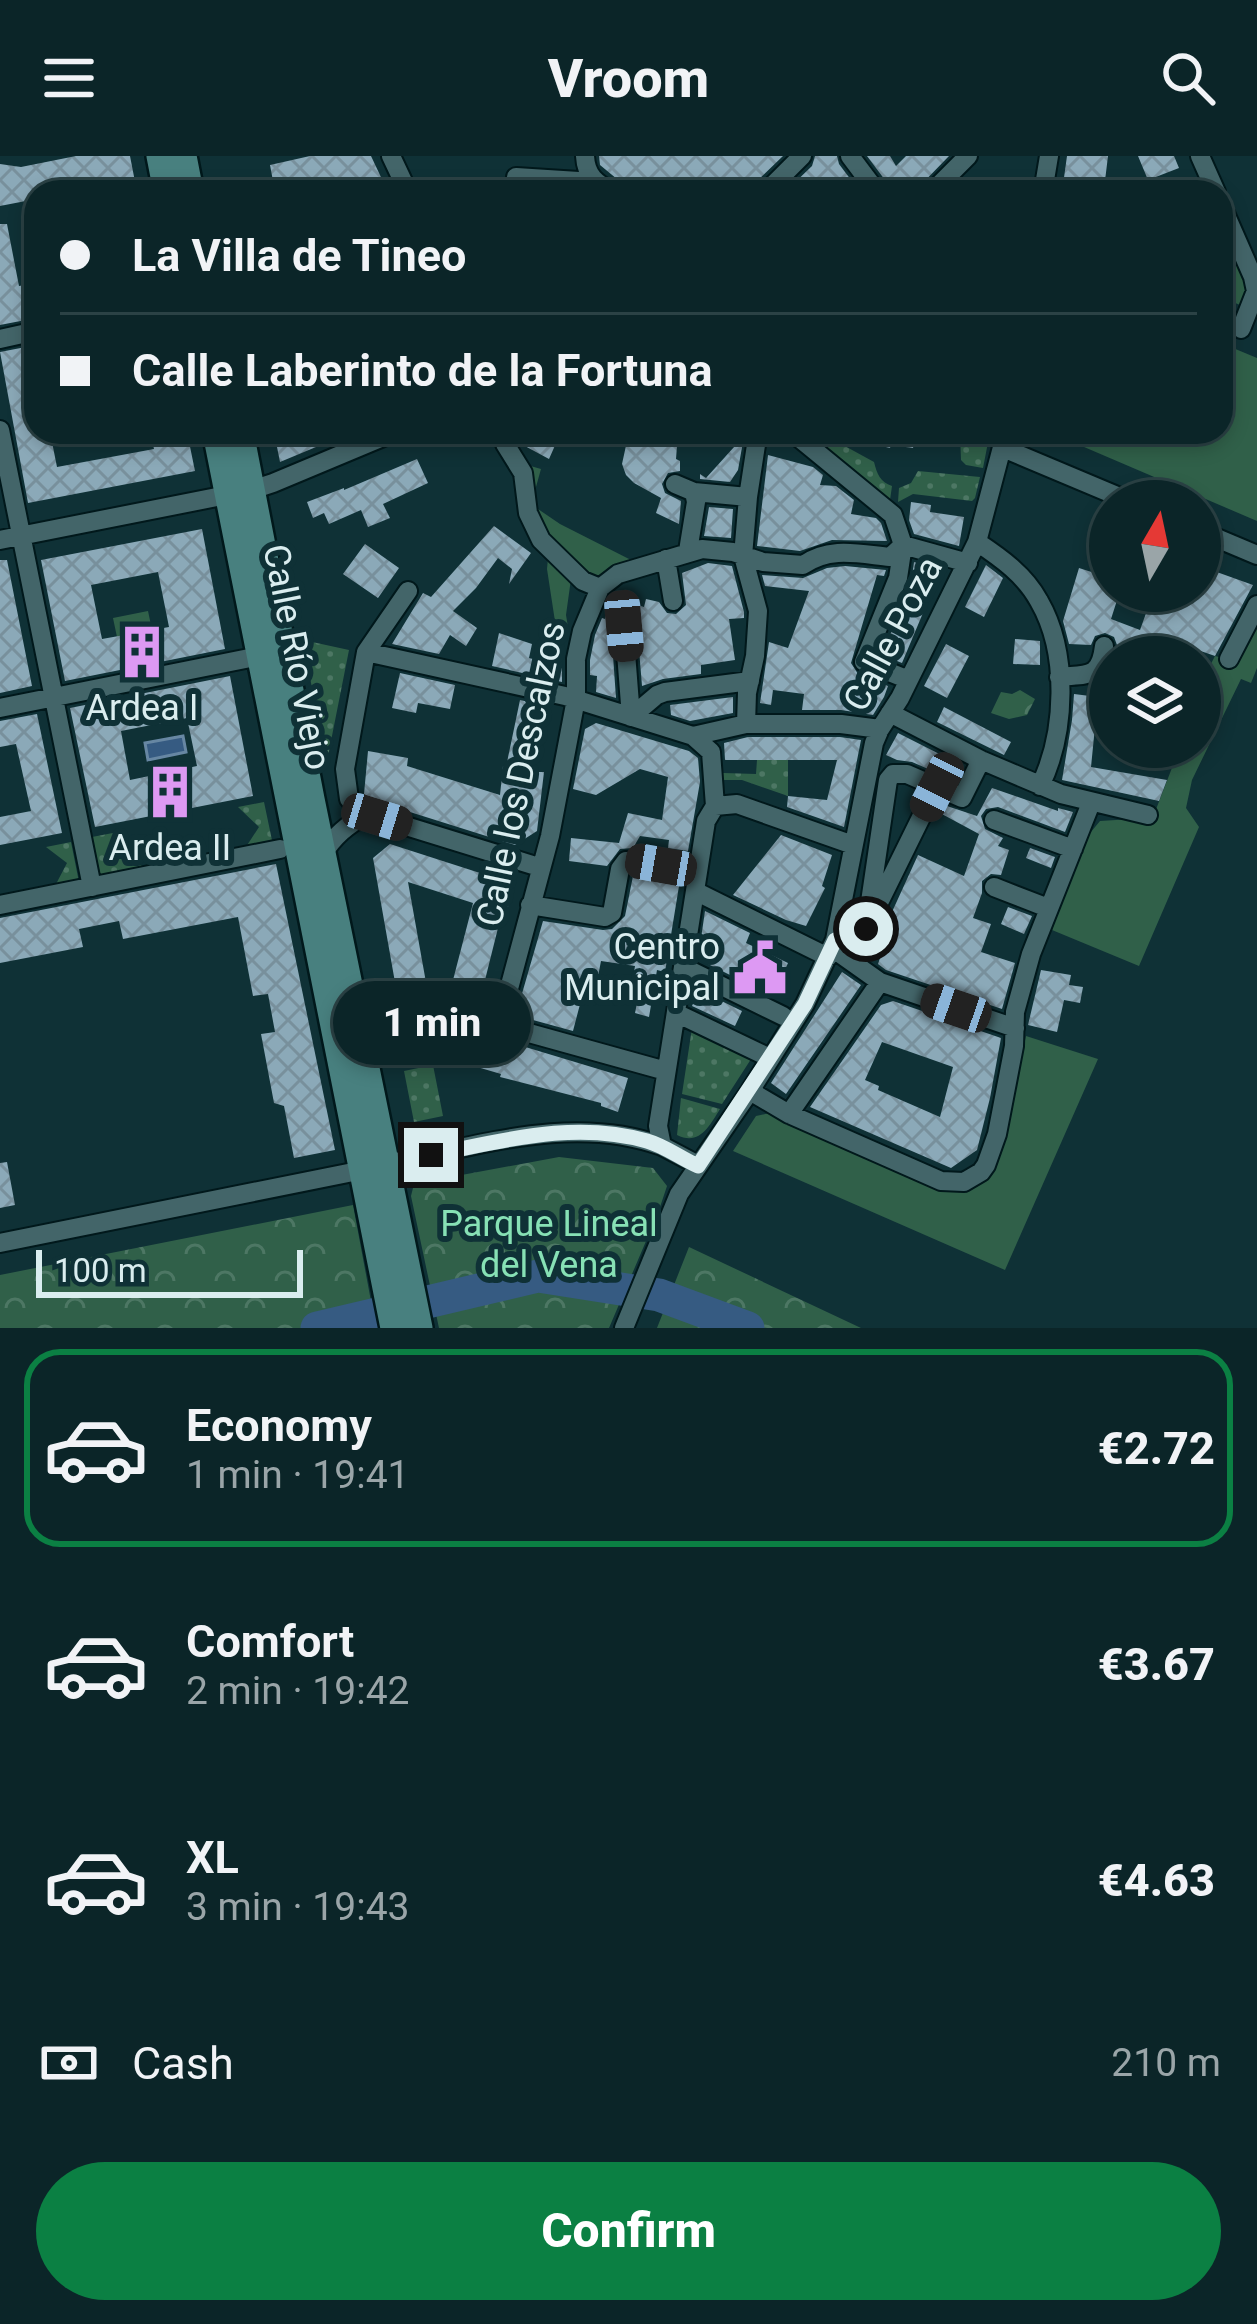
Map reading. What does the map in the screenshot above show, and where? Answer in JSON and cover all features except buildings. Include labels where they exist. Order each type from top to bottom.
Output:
[{"type":"main road","name":"Calle Río Viejo","points":[[221,444],[240,492],[308,784],[374,1167]]},
{"type":"main road","name":"Calle Río Viejo","points":[[240,444],[240,492],[260,656],[391,1252],[419,1328]]},
{"type":"main road","name":"Calle Río Viejo","points":[[391,1252],[394,1328]]},
{"type":"street","points":[[778,180],[802,156]]},
{"type":"street","points":[[944,180],[968,156]]},
{"type":"street","points":[[517,177],[543,180]]},
{"type":"street","points":[[1233,248],[1256,291],[1246,331],[1233,325]]},
{"type":"street","points":[[0,430],[92,887]]},
{"type":"street","points":[[0,540],[240,492],[282,480],[366,444]]},
{"type":"street","points":[[505,444],[523,473],[528,513],[541,540],[583,581],[600,587]]},
{"type":"street","points":[[746,724],[758,611],[743,556],[756,444]]},
{"type":"street","points":[[807,444],[893,515],[903,545],[898,578],[864,662],[909,680]]},
{"type":"street","name":"Calle Poza","points":[[627,1323],[679,1194],[805,1004],[832,949],[874,743],[968,563],[1004,444]]},
{"type":"street","points":[[1013,444],[1089,481]]},
{"type":"street","points":[[688,551],[696,502],[684,488],[748,496]]},
{"type":"street","points":[[1221,540],[1257,555]]},
{"type":"street","points":[[977,542],[1014,568],[1039,600],[1051,628],[1059,681],[1054,749],[1040,786]]},
{"type":"street","name":"Calle los Descalzos","points":[[666,1071],[507,1025],[502,1011],[550,836],[576,699],[579,645],[600,587],[618,574],[688,551],[717,550],[763,562],[802,565],[838,551],[890,557],[903,545],[968,563]]},
{"type":"street","points":[[666,559],[673,601]]},
{"type":"street","name":"Calle Río Viejo","points":[[367,814],[349,799],[345,770],[366,652],[408,591]]},
{"type":"street","points":[[1229,659],[1257,605]]},
{"type":"street","points":[[624,626],[631,717]]},
{"type":"street","points":[[366,652],[576,699],[693,736],[711,752],[715,806],[706,820],[694,878],[658,1126],[662,1146]]},
{"type":"street","points":[[0,708],[260,656]]},
{"type":"street","points":[[1059,681],[1089,675]]},
{"type":"street","points":[[631,717],[657,694],[750,681]]},
{"type":"street","points":[[693,736],[746,724],[885,721],[1040,786],[1148,815]]},
{"type":"street","points":[[866,929],[888,780],[893,774],[907,774],[962,799],[981,760]]},
{"type":"street","name":"Calle Río Viejo","points":[[308,784],[315,789],[336,786],[345,770]]},
{"type":"street","points":[[832,949],[866,929],[937,787]]},
{"type":"street","points":[[749,1091],[789,1114],[941,1180],[964,1182],[974,1177],[986,1165],[997,1134],[1016,1012],[1031,955],[1090,803]]},
{"type":"street","points":[[715,806],[737,804],[853,845]]},
{"type":"street","points":[[322,856],[345,827],[367,814],[539,867]]},
{"type":"street","points":[[994,820],[1073,849]]},
{"type":"street","points":[[0,905],[280,849]]},
{"type":"street","points":[[530,904],[605,917],[612,913],[620,869],[626,861],[694,878],[832,949],[880,982],[1015,1028]]},
{"type":"street","points":[[994,887],[1048,908]]},
{"type":"street","points":[[683,968],[784,1016]]},
{"type":"street","points":[[789,1114],[880,982]]},
{"type":"street","points":[[676,1012],[770,1058]]},
{"type":"street","points":[[0,1243],[538,1133],[574,1131],[632,1138],[662,1146],[698,1166]]},
{"type":"green space","points":[[1233,252],[1245,275],[1240,305],[1233,302]]},
{"type":"green space","points":[[1233,348],[1257,358],[1257,521],[1221,506],[1221,480],[1161,480],[1077,444],[1233,444]]},
{"type":"green space","points":[[822,444],[842,444],[874,462],[880,477],[892,486],[890,500]]},
{"type":"green space","points":[[960,444],[988,444],[983,468],[961,460]]},
{"type":"green space","points":[[527,465],[541,469],[534,494],[538,509],[633,561],[598,577],[569,563],[538,522]]},
{"type":"green space","points":[[918,471],[980,477],[975,498],[913,494],[898,502],[899,488],[911,483]]},
{"type":"green space","points":[[548,558],[571,579],[566,615],[569,633],[562,635],[556,628]]},
{"type":"green space","points":[[148,611],[152,630],[117,637],[113,618]]},
{"type":"green space","points":[[1257,624],[1257,668],[1251,683],[1241,679],[1221,720],[1221,657],[1237,661]]},
{"type":"green space","points":[[303,640],[349,650],[328,756],[324,752]]},
{"type":"green space","points":[[1020,690],[1035,699],[1027,715],[1009,719],[991,713],[1001,692]]},
{"type":"green space","points":[[757,760],[788,760],[788,796],[742,780],[722,780],[723,773],[756,774]]},
{"type":"green space","points":[[1172,768],[1198,768],[1186,808],[1199,827],[1139,966],[1052,930],[1081,844],[1100,821],[1132,819],[1146,825]]},
{"type":"green space","points":[[264,802],[273,845],[244,850],[259,827],[238,807]]},
{"type":"green space","points":[[118,832],[140,847],[125,870],[102,855]]},
{"type":"green space","points":[[118,832],[103,855],[124,869],[132,858],[147,870],[101,878],[92,837]]},
{"type":"green space","points":[[71,842],[79,882],[55,886],[67,863],[46,847]]},
{"type":"green space","points":[[692,1028],[753,1056],[722,1104],[682,1094]]},
{"type":"green space","points":[[1026,1036],[1098,1059],[1005,1270],[733,1151],[756,1116],[770,1113],[939,1189],[974,1188],[998,1162]]},
{"type":"green space","points":[[433,1065],[443,1116],[414,1122],[404,1071]]},
{"type":"green space","points":[[681,1098],[720,1109],[707,1128],[691,1138],[677,1135]]},
{"type":"green space","name":"Parque Lineal del Vena","points":[[559,1157],[653,1168],[667,1186],[609,1328],[439,1328],[413,1188]]},
{"type":"green space","name":"Parque Lineal del Vena","points":[[353,1205],[376,1328],[0,1328],[0,1275]]},
{"type":"green space","points":[[689,1247],[861,1328],[657,1328]]},
{"type":"water","points":[[183,736],[186,752],[148,760],[145,743]]},
{"type":"waterway","points":[[317,1328],[538,1276],[659,1295],[748,1328]]},
{"type":"place","name":"Ardea I","points":[[142,652]]},
{"type":"place","name":"Ardea II","points":[[170,792]]},
{"type":"place","name":"Centro Municipal","points":[[760,968]]},
{"type":"route","points":[[431,1155],[538,1133],[591,1131],[647,1141],[698,1166],[805,1004],[835,940],[866,929]]}]
